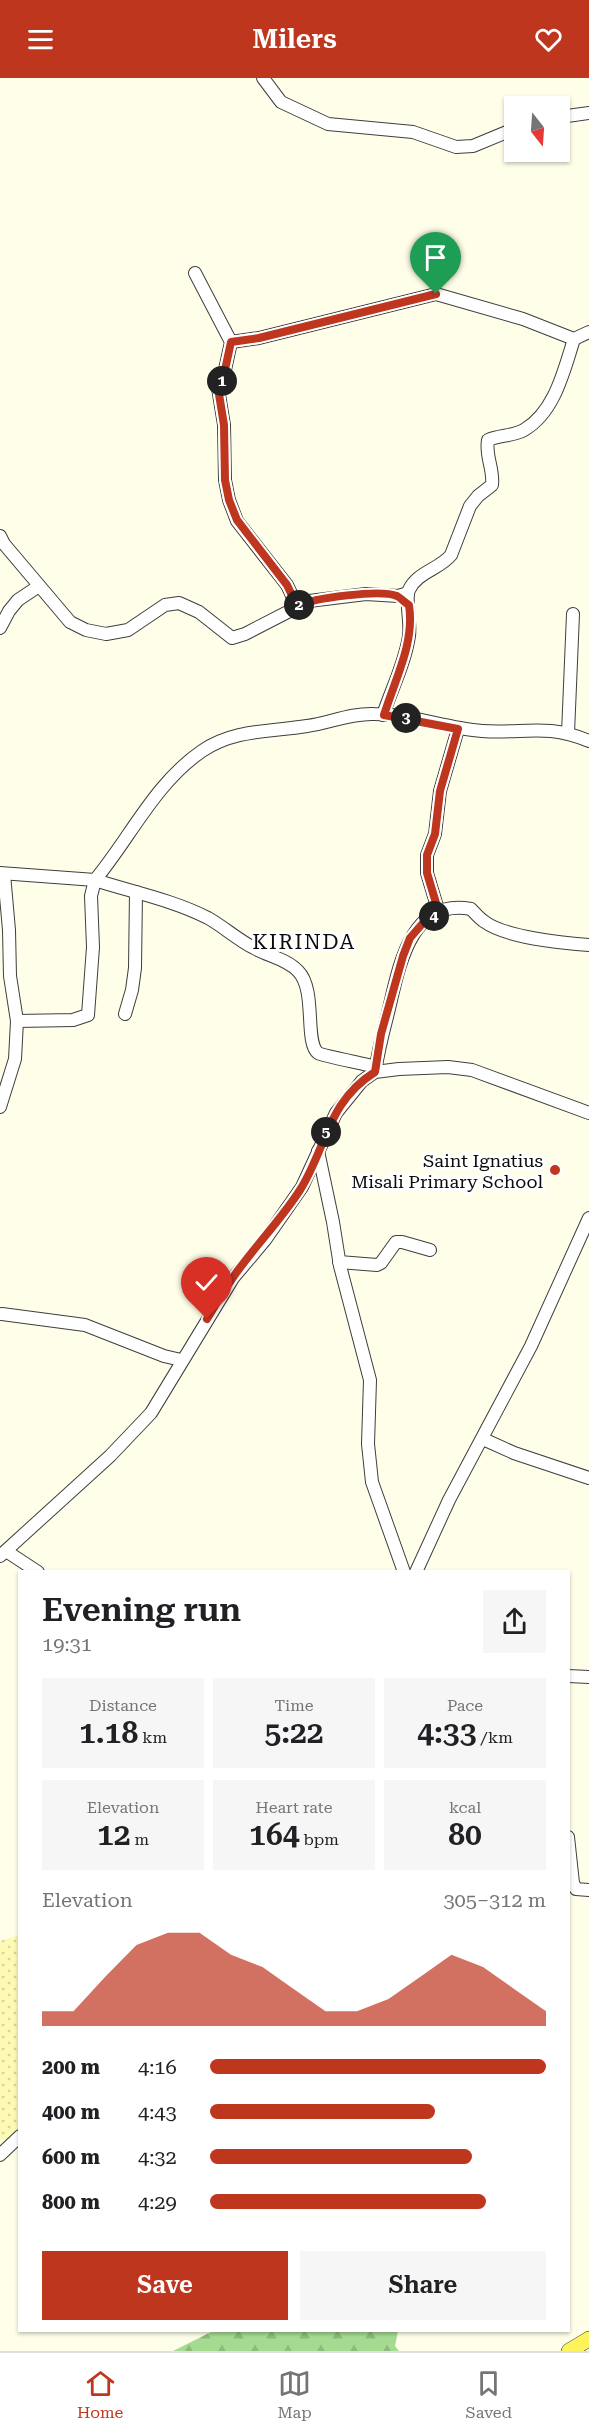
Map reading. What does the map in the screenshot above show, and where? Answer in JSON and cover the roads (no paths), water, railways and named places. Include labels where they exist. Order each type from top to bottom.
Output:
[{"type":"main road","points":[[569,2351],[589,2340]]},
{"type":"street","points":[[263,78],[281,102],[328,124],[413,132],[456,147],[473,146],[504,133]]},
{"type":"street","points":[[570,116],[589,113]]},
{"type":"street","points":[[195,273],[231,342],[223,379],[218,388],[224,425],[225,480],[229,500],[237,520],[287,585],[297,606]]},
{"type":"street","points":[[231,342],[259,338],[436,294],[516,317],[574,339]]},
{"type":"street","points":[[384,715],[405,657],[410,633],[405,598],[416,580],[446,561],[451,555],[470,506],[492,485],[493,477],[486,451],[488,440],[526,429],[539,417],[557,387],[574,339],[589,332]]},
{"type":"street","points":[[0,536],[70,622],[86,630],[106,634],[128,630],[170,603],[185,605],[199,612],[232,638],[245,634],[309,601],[366,594],[405,598]]},
{"type":"street","points":[[0,628],[18,600],[39,586]]},
{"type":"street","points":[[568,733],[573,614]]},
{"type":"street","points":[[17,1021],[73,1020],[88,1015],[93,947],[91,896],[95,880],[108,865],[130,829],[170,782],[201,752],[220,740],[268,729],[306,726],[372,714],[458,729],[551,730],[568,733],[589,741]]},
{"type":"street","points":[[439,913],[427,873],[427,855],[435,834],[440,791],[458,729]]},
{"type":"street","points":[[0,1107],[15,1059],[17,1021],[5,976],[2,874],[61,876],[95,880],[136,892],[207,918],[253,948],[297,969],[308,989],[312,1042],[316,1050],[323,1055],[376,1069],[419,1067],[472,1070],[589,1113]]},
{"type":"street","points":[[125,1014],[135,968],[136,892]]},
{"type":"street","points":[[34,1570],[3,1554],[143,1423],[232,1278],[265,1240],[302,1187],[336,1113],[362,1081],[376,1069],[390,998],[403,956],[410,938],[423,923],[439,913],[460,907],[471,909],[486,924],[518,934],[552,942],[589,945]]},
{"type":"street","points":[[318,1150],[339,1262],[370,1380],[368,1444],[372,1482],[403,1570]]},
{"type":"street","points":[[417,1570],[449,1500],[531,1346],[589,1218]]},
{"type":"street","points":[[339,1262],[377,1265],[381,1263],[396,1242],[429,1250]]},
{"type":"street","points":[[2,1314],[85,1326],[164,1356],[181,1360]]},
{"type":"street","points":[[483,1438],[514,1453],[589,1478]]},
{"type":"street","points":[[570,1676],[589,1677]]},
{"type":"street","points":[[570,1856],[573,1884],[576,1889],[589,1890]]},
{"type":"street","points":[[0,2155],[18,2138]]},
{"type":"place","name":"Saint Ignatius Misali Primary School","points":[[555,1170]]},
{"type":"district","name":"KIRINDA","points":[[304,942]]}]
